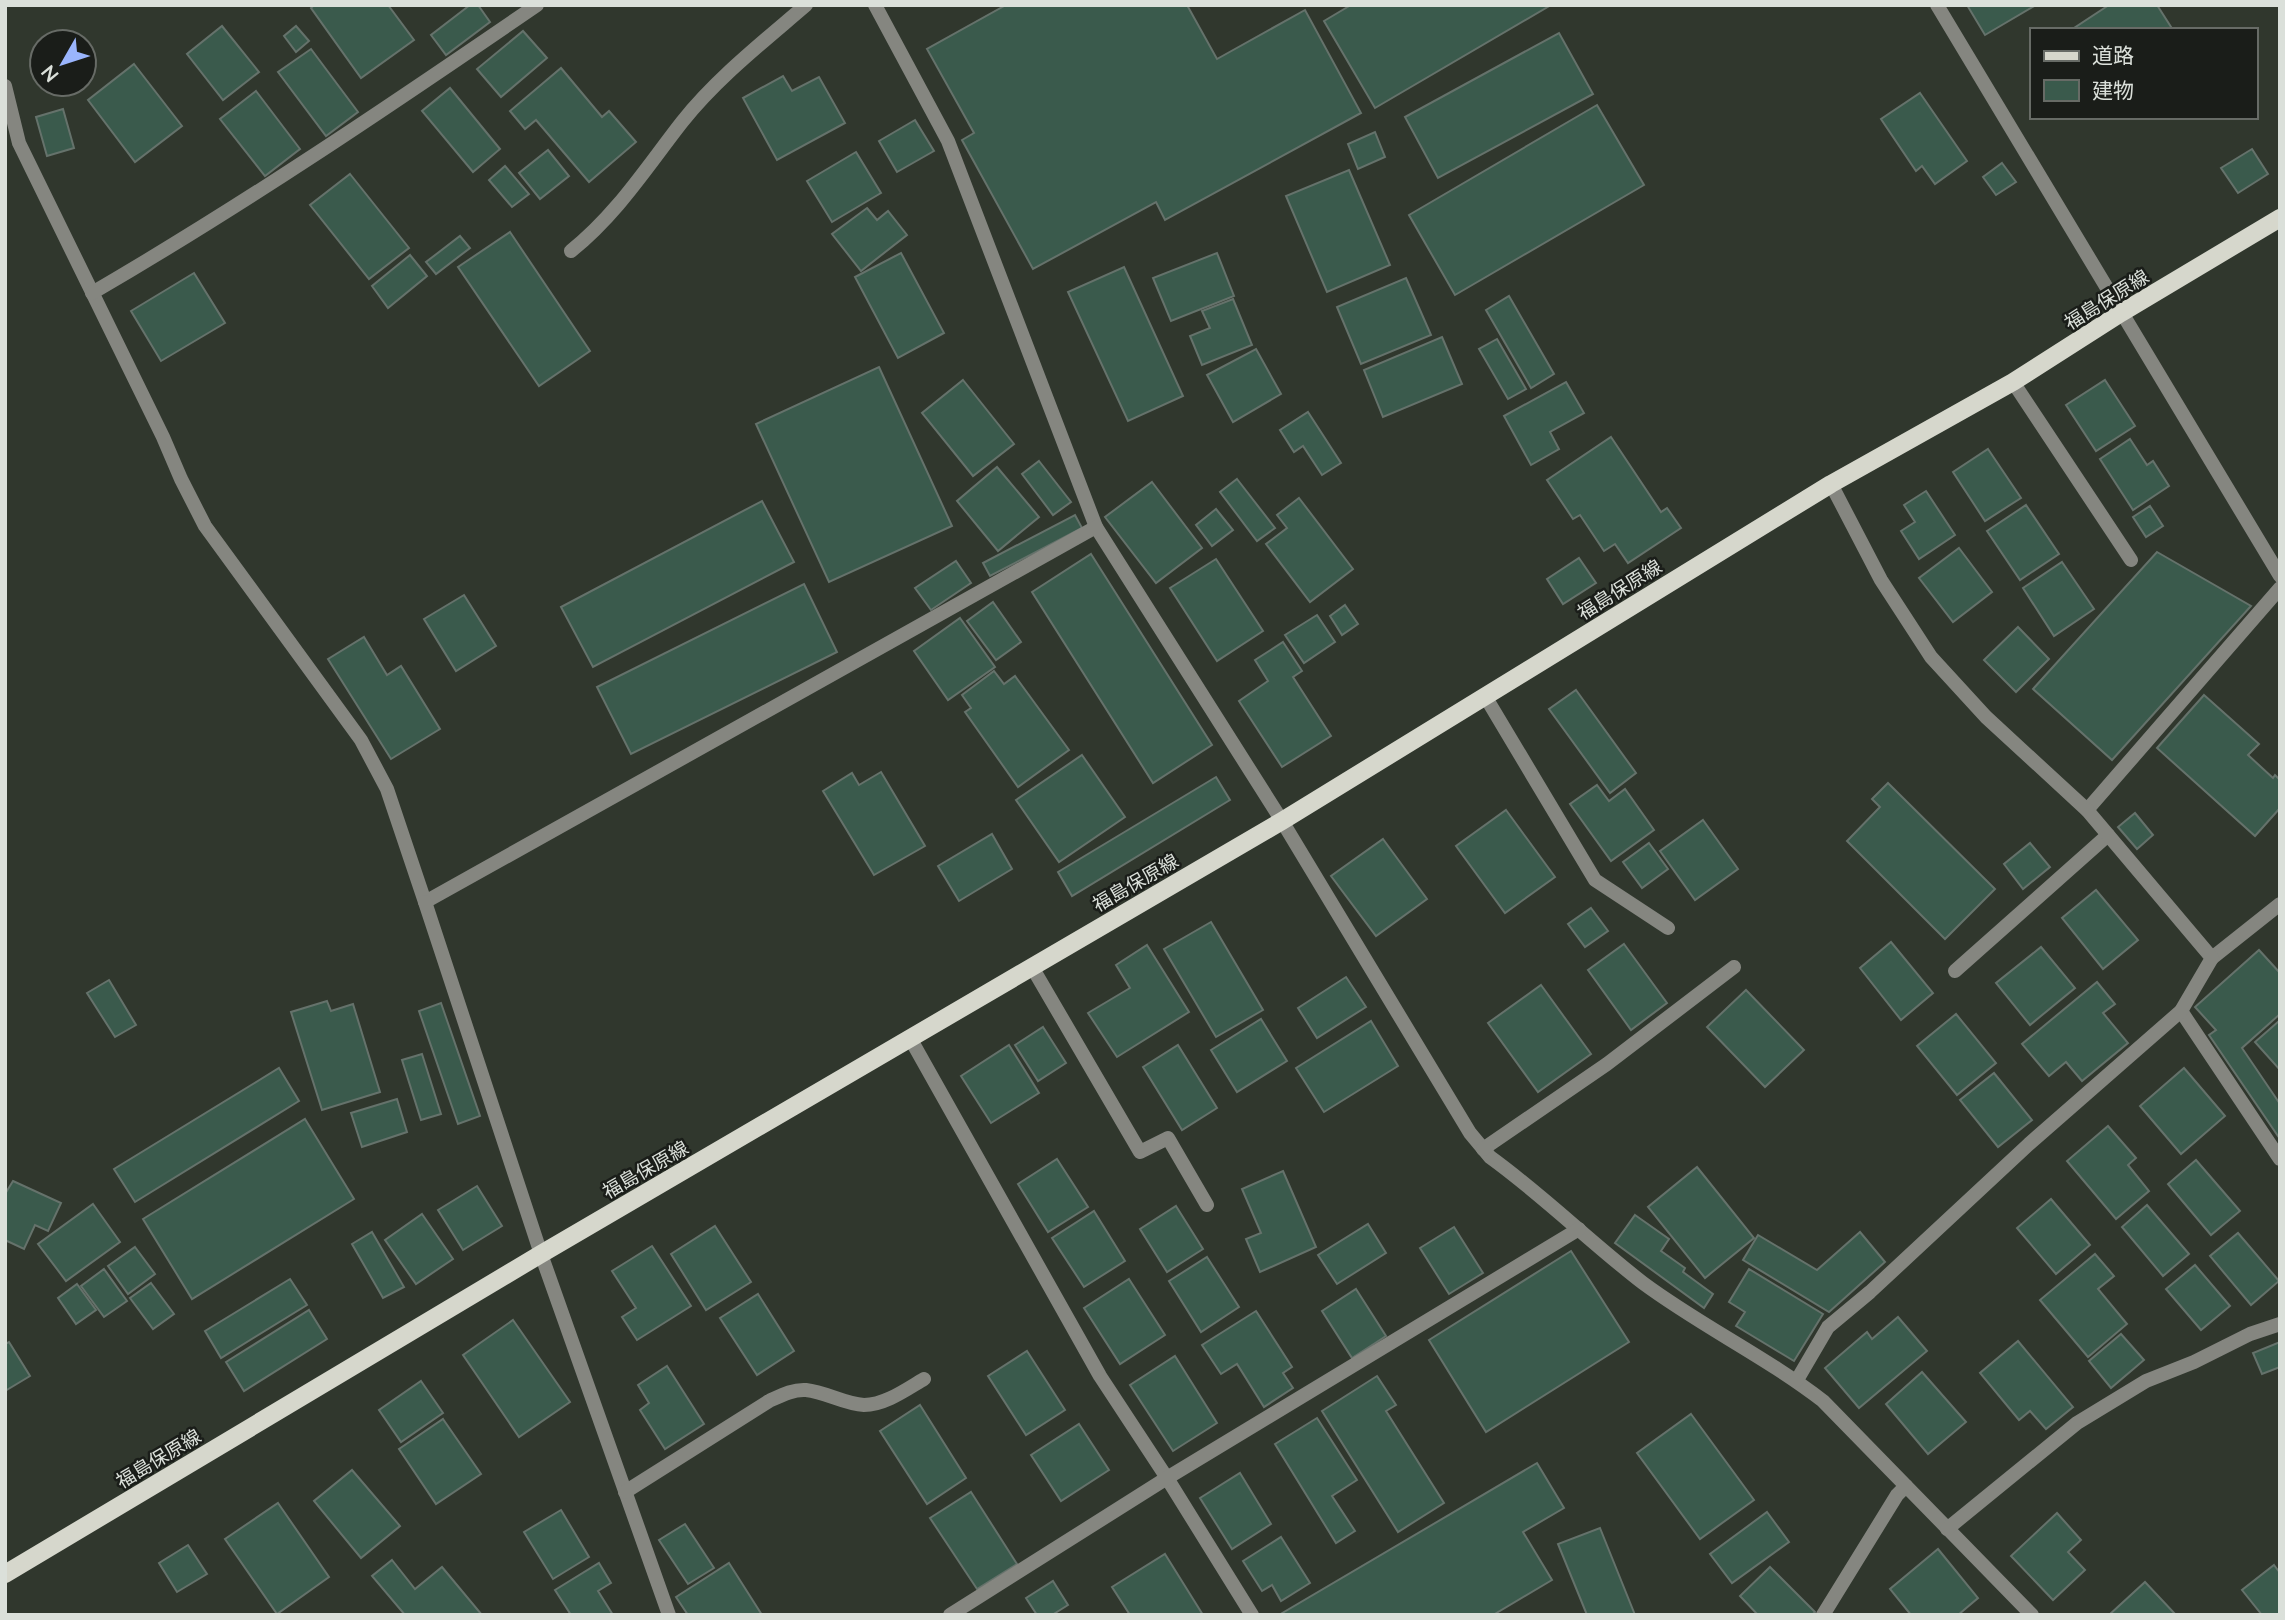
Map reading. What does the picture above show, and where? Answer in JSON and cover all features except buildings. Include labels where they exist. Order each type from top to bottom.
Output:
[{"type":"main road","name":"福島保原線","points":[[5,1574],[541,1254],[1282,821],[1831,484],[2013,382],[2121,313],[2280,218]]},
{"type":"street","points":[[92,293],[175,245],[299,167],[537,5]]},
{"type":"street","points":[[571,251],[592,235],[625,198],[682,122],[715,87],[806,5]]},
{"type":"street","points":[[875,5],[948,141],[1096,527],[1282,821],[1470,1133],[1483,1149],[1643,1283],[1695,1320],[1797,1380],[1823,1401],[2032,1615]]},
{"type":"street","points":[[1937,5],[2280,576]]},
{"type":"street","points":[[5,86],[19,143],[205,526],[361,740],[387,789],[541,1254],[669,1615]]},
{"type":"street","points":[[2013,382],[2131,561]]},
{"type":"street","points":[[1831,484],[1881,580],[1931,657],[1986,717],[2087,810],[2212,958]]},
{"type":"street","points":[[425,902],[1096,527]]},
{"type":"street","points":[[2087,810],[2280,588]]},
{"type":"street","points":[[1485,696],[1595,880],[1668,928]]},
{"type":"street","points":[[1955,971],[2108,835]]},
{"type":"street","points":[[1797,1380],[1828,1327],[1870,1292],[2029,1144],[2181,1012],[2212,958],[2280,904]]},
{"type":"street","points":[[1032,967],[1140,1152],[1168,1138],[1207,1205]]},
{"type":"street","points":[[1483,1149],[1607,1064],[1734,967]]},
{"type":"street","points":[[2181,1012],[2280,1158]]},
{"type":"street","points":[[910,1038],[1100,1376],[1252,1615]]},
{"type":"street","points":[[950,1615],[1167,1478],[1579,1229]]},
{"type":"street","points":[[1948,1529],[2077,1423],[2146,1381],[2194,1362],[2250,1334],[2280,1324]]},
{"type":"street","points":[[625,1492],[769,1401],[789,1392],[805,1390],[849,1403],[866,1405],[887,1399],[924,1379]]},
{"type":"street","points":[[1823,1615],[1897,1495],[1906,1486]]}]
